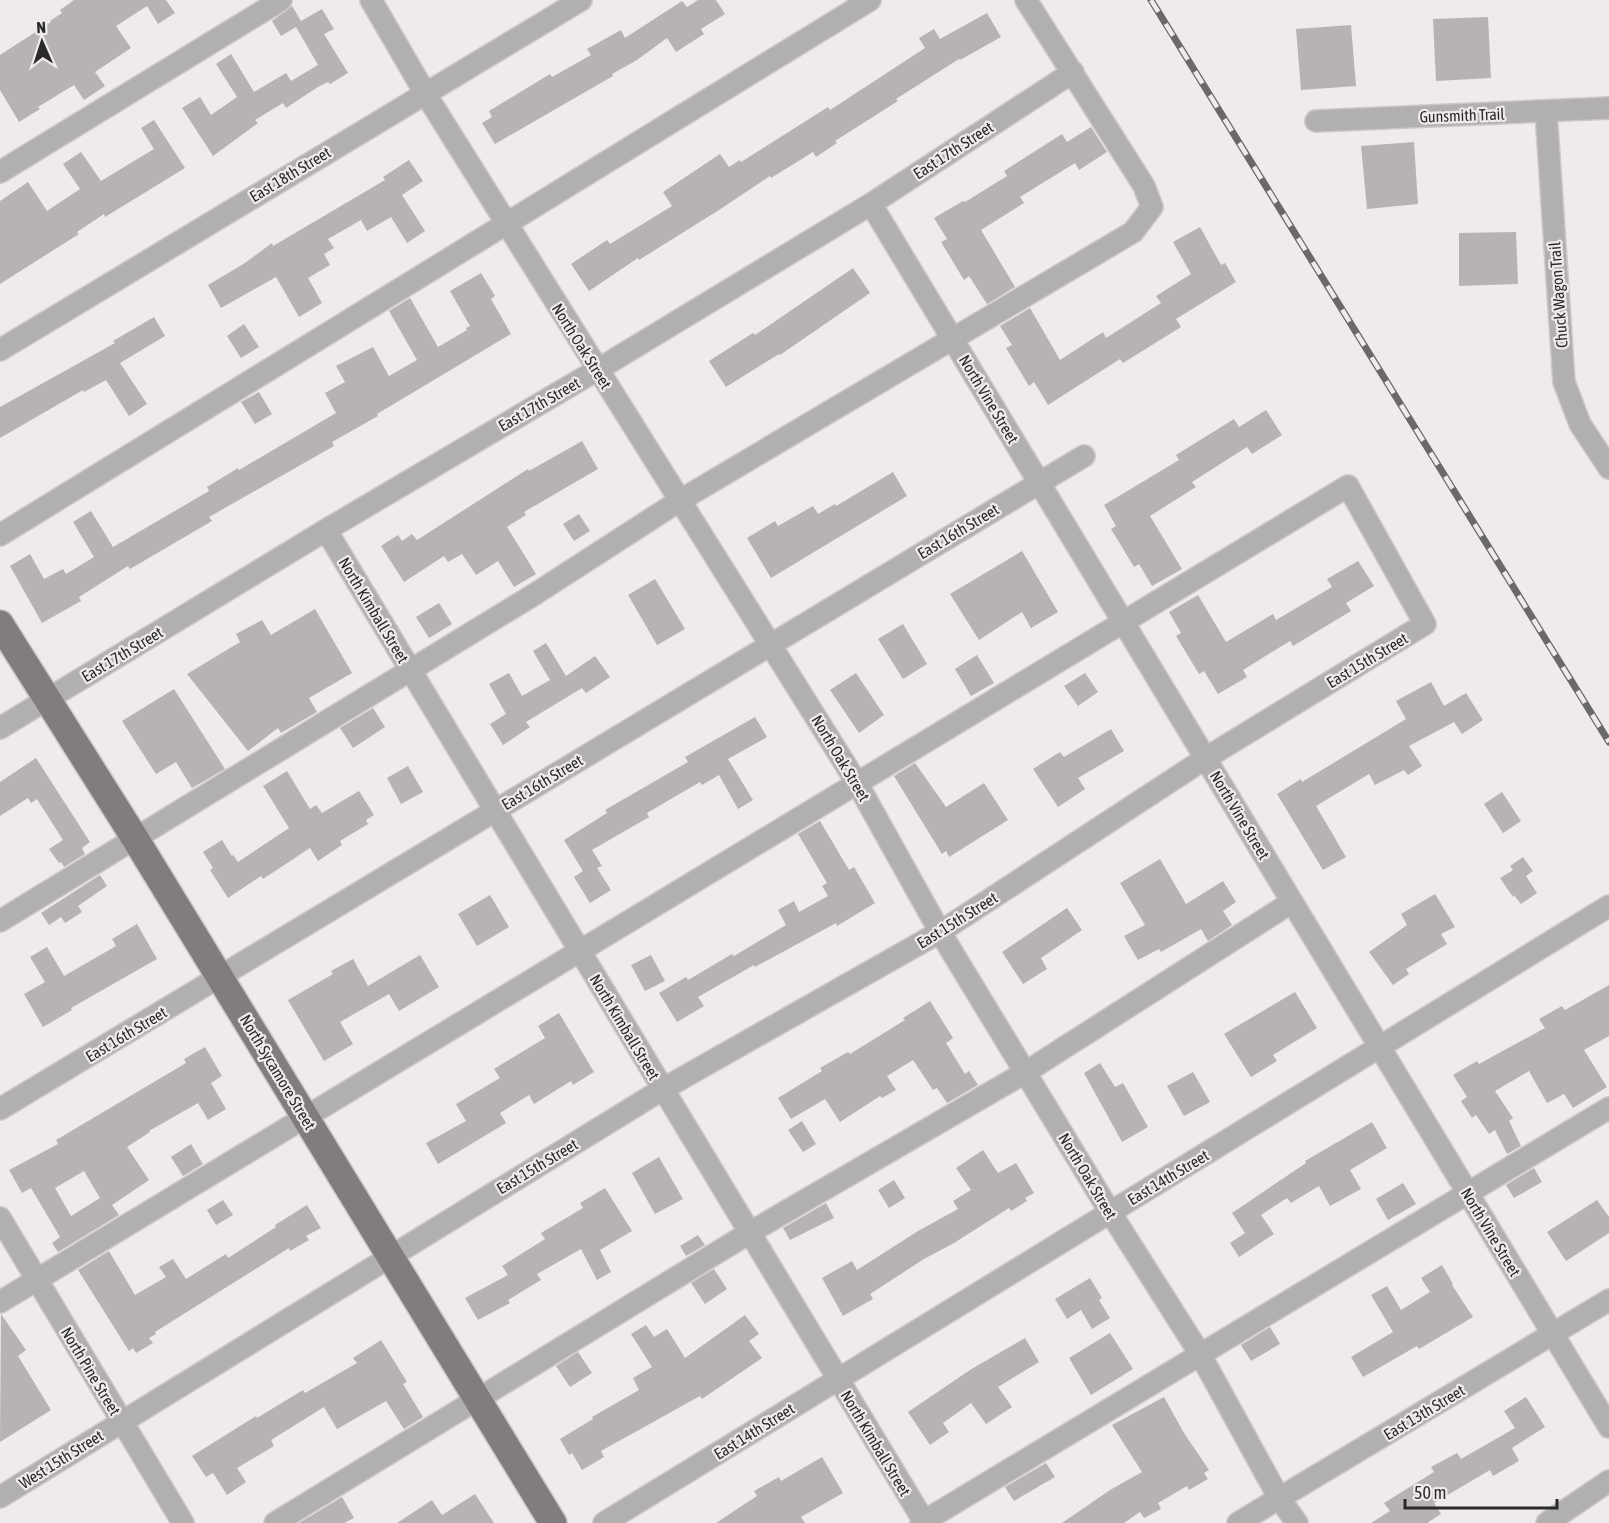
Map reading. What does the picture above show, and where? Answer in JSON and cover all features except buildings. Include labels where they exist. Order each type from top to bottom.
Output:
[{"type":"main road","name":"North Sycamore Street","points":[[0,624],[136,840],[553,1523]]},
{"type":"street","points":[[0,172],[281,0]]},
{"type":"street","name":"North Oak Street","points":[[371,0],[425,93],[857,783],[940,932],[1110,1212],[1200,1354],[1280,1498],[1297,1523]]},
{"type":"street","name":"East 18th Street","points":[[0,350],[581,0]]},
{"type":"street","points":[[0,535],[870,0]]},
{"type":"street","points":[[0,921],[136,840],[535,594],[679,501],[1133,232],[1152,207],[1144,186],[1026,0]]},
{"type":"street","name":"East 17th Street","points":[[0,728],[326,530],[872,204],[1073,72]]},
{"type":"street","name":"Gunsmith Trail","points":[[1316,121],[1609,108]]},
{"type":"street","name":"Chuck Wagon Trail","points":[[1546,111],[1564,382],[1580,424],[1609,468]]},
{"type":"street","name":"North Vine Street","points":[[872,204],[1609,1427]]},
{"type":"street","name":"East 16th Street","points":[[0,1109],[1084,456]]},
{"type":"street","name":"East 15th Street","points":[[122,1422],[663,1089],[940,932],[1206,758],[1425,624],[1348,486],[1124,622]]},
{"type":"street","name":"North Kimball Street","points":[[326,530],[923,1522]]},
{"type":"street","points":[[0,1302],[1124,622]]},
{"type":"street","points":[[275,1523],[749,1233],[1026,1072],[1292,902]]},
{"type":"street","name":"East 14th Street","points":[[604,1523],[1609,906]]},
{"type":"street","points":[[923,1522],[1609,1108]]},
{"type":"street","name":"North Pine Street","points":[[0,1218],[183,1523]]},
{"type":"street","name":"East 13th Street","points":[[1238,1523],[1609,1300]]},
{"type":"street","name":"West 15th Street","points":[[0,1497],[122,1422]]},
{"type":"street","points":[[1547,1523],[1609,1481]]},
{"type":"railway","points":[[1151,0],[1609,742]]}]
